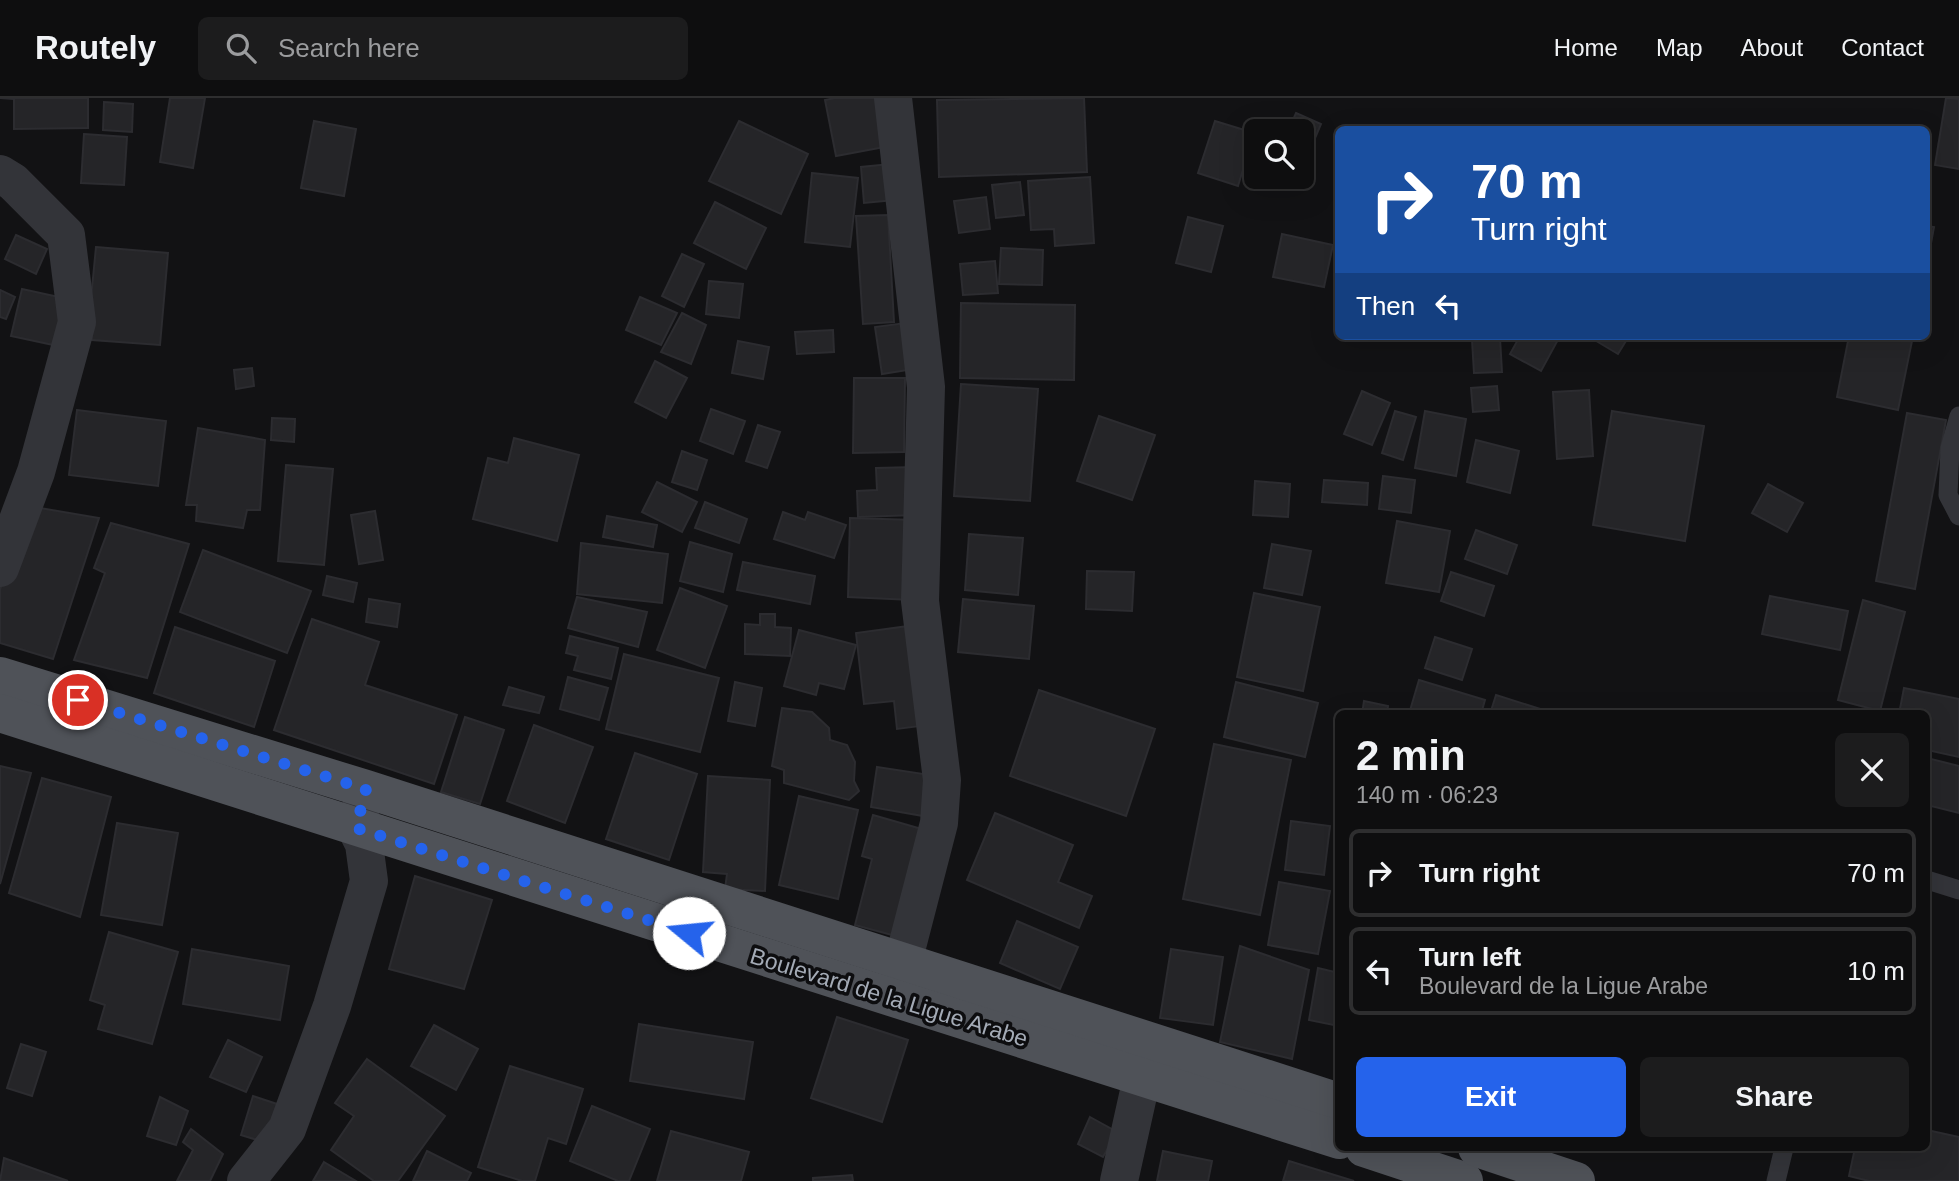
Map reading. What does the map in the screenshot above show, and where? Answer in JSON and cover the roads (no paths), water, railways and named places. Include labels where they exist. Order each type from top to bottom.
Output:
[{"type":"main road","name":"Boulevard de la Ligue Arabe","points":[[0,676],[366,789],[898,981],[1143,1075],[1335,1139]]},
{"type":"main road","name":"Boulevard de la Ligue Arabe","points":[[0,713],[356,828],[898,981],[1151,1039],[1335,1101]]},
{"type":"main road","points":[[1373,1151],[1464,1181]]},
{"type":"main road","points":[[1486,1151],[1576,1181]]},
{"type":"street","points":[[894,98],[926,387],[920,601],[942,780],[939,823],[898,981]]},
{"type":"street","points":[[0,174],[13,182],[66,235],[77,322],[36,472],[0,568]]},
{"type":"street","points":[[247,1181],[287,1129],[332,1006],[369,881],[364,844],[356,828],[366,789]]},
{"type":"street","points":[[1119,1181],[1151,1039]]},
{"type":"lane","points":[[1959,416],[1950,448],[1948,495],[1959,516]]},
{"type":"lane","points":[[1930,881],[1959,890]]},
{"type":"lane","points":[[1776,1181],[1783,1151]]}]
